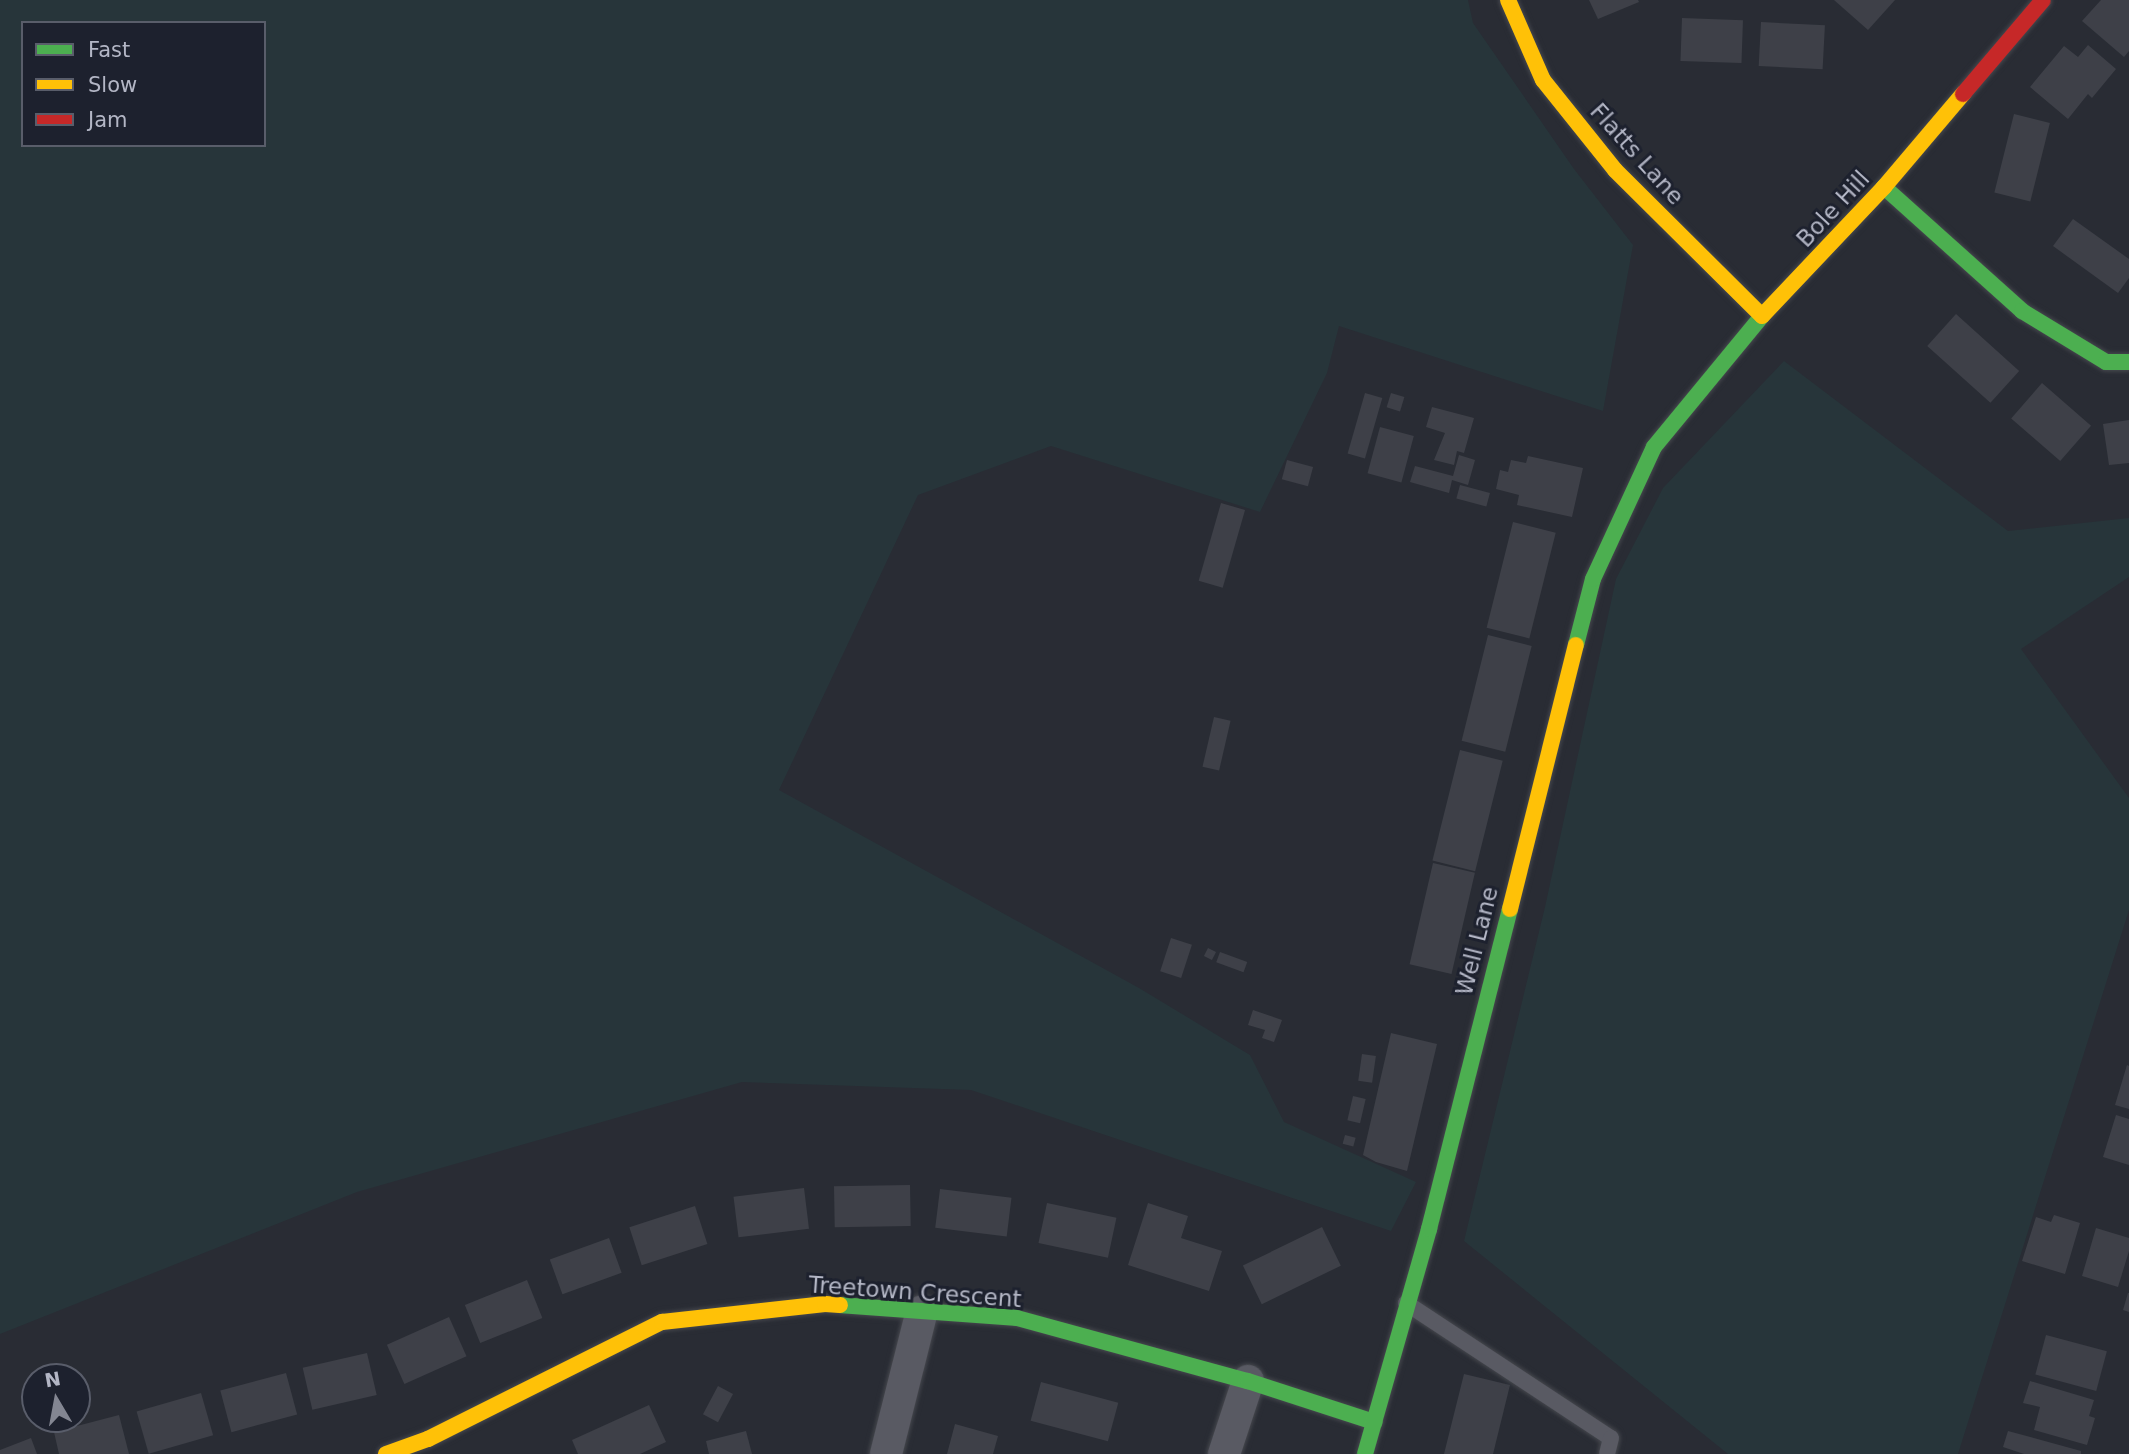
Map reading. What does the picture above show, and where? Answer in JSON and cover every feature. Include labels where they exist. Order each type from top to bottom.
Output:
[{"type":"street","name":"Flatts Lane","points":[[1508,0],[1543,80],[1615,170],[1762,316]]},
{"type":"street","name":"Bole Hill","points":[[1654,447],[1762,316],[1884,187],[2043,0]]},
{"type":"street","points":[[1884,187],[2022,311],[2106,362],[2129,362]]},
{"type":"street","name":"Well Lane","points":[[1365,1454],[1405,1303],[1429,1230],[1593,579],[1654,447]]},
{"type":"street","name":"Treetown Crescent","points":[[386,1454],[428,1438],[662,1322],[825,1304],[1017,1318],[1248,1381],[1374,1422]]},
{"type":"street","points":[[886,1454],[922,1311]]},
{"type":"street","points":[[1224,1454],[1248,1381]]},
{"type":"lane","points":[[1405,1303],[1611,1438],[1607,1454]]},
{"type":"shaded area","points":[[0,0],[1468,0],[1473,23],[1574,169],[1633,245],[1603,411],[1339,326],[1327,373],[1260,512],[1051,446],[918,495],[779,790],[1139,988],[1250,1055],[1284,1122],[1416,1182],[1391,1231],[971,1090],[742,1082],[357,1192],[0,1334]]},
{"type":"shaded area","points":[[1784,361],[2008,531],[2129,518],[2129,577],[2021,649],[2129,798],[2129,910],[1958,1454],[1728,1454],[1464,1241],[1545,907],[1616,579],[1663,488]]},
{"type":"building","points":[[1589,0],[1638,0],[1639,2],[1598,19]]},
{"type":"building","points":[[1834,0],[1895,0],[1868,30]]},
{"type":"building","points":[[2101,0],[2129,0],[2129,51],[2124,57],[2082,21]]},
{"type":"building","points":[[1682,18],[1743,20],[1741,63],[1680,61]]},
{"type":"building","points":[[1761,22],[1825,25],[1823,69],[1759,66]]},
{"type":"building","points":[[2088,45],[2116,69],[2092,98],[2088,94],[2068,119],[2030,87],[2064,46],[2078,57]]},
{"type":"building","points":[[2014,114],[2050,123],[2030,202],[1994,193]]},
{"type":"building","points":[[2073,219],[2129,259],[2129,278],[2118,293],[2053,246]]},
{"type":"building","points":[[1956,314],[2019,371],[1990,403],[1927,346]]},
{"type":"building","points":[[2042,383],[2091,426],[2060,461],[2011,418]]},
{"type":"building","points":[[1365,393],[1382,398],[1365,459],[1348,454]]},
{"type":"building","points":[[1391,393],[1404,397],[1400,411],[1387,407]]},
{"type":"building","points":[[1432,407],[1474,418],[1464,453],[1457,451],[1454,465],[1434,460],[1445,433],[1426,427]]},
{"type":"building","points":[[2129,420],[2129,463],[2109,465],[2103,424]]},
{"type":"building","points":[[1380,427],[1414,436],[1401,482],[1368,473]]},
{"type":"building","points":[[1459,455],[1475,460],[1468,485],[1452,480],[1449,493],[1410,482],[1415,466],[1453,476]]},
{"type":"building","points":[[1528,456],[1583,468],[1572,517],[1517,505],[1519,495],[1496,489],[1500,470],[1508,472],[1511,460],[1526,463]]},
{"type":"building","points":[[1287,460],[1313,467],[1308,486],[1282,479]]},
{"type":"building","points":[[1460,485],[1490,493],[1486,507],[1456,499]]},
{"type":"building","points":[[1221,503],[1245,510],[1223,588],[1199,581]]},
{"type":"building","points":[[1513,522],[1556,533],[1529,638],[1487,628]]},
{"type":"building","points":[[1488,635],[1532,646],[1505,752],[1462,741]]},
{"type":"building","points":[[1214,717],[1231,721],[1219,771],[1203,767]]},
{"type":"building","points":[[1460,750],[1503,761],[1475,871],[1432,861]]},
{"type":"building","points":[[1433,863],[1475,873],[1452,974],[1410,964]]},
{"type":"building","points":[[1171,938],[1192,945],[1181,978],[1160,971]]},
{"type":"building","points":[[1208,948],[1216,952],[1212,960],[1204,956]]},
{"type":"building","points":[[1220,952],[1247,962],[1243,972],[1216,962]]},
{"type":"building","points":[[1253,1010],[1282,1020],[1274,1042],[1262,1038],[1265,1030],[1248,1025]]},
{"type":"building","points":[[1391,1033],[1437,1044],[1407,1171],[1376,1162],[1363,1155]]},
{"type":"building","points":[[1362,1054],[1376,1056],[1372,1083],[1358,1081]]},
{"type":"building","points":[[2127,1065],[2129,1066],[2129,1109],[2115,1105]]},
{"type":"building","points":[[1353,1096],[1366,1099],[1360,1123],[1347,1120]]},
{"type":"building","points":[[2116,1115],[2129,1119],[2129,1165],[2103,1157]]},
{"type":"building","points":[[1345,1135],[1356,1138],[1353,1147],[1343,1144]]},
{"type":"building","points":[[910,1185],[911,1226],[835,1227],[834,1186]]},
{"type":"building","points":[[804,1188],[809,1229],[739,1237],[734,1197]]},
{"type":"building","points":[[940,1189],[1011,1198],[1007,1236],[935,1228]]},
{"type":"building","points":[[1047,1203],[1116,1218],[1108,1258],[1038,1243]]},
{"type":"building","points":[[1148,1203],[1188,1216],[1181,1238],[1222,1251],[1209,1291],[1128,1265]]},
{"type":"building","points":[[695,1206],[707,1244],[642,1265],[629,1227]]},
{"type":"building","points":[[2054,1215],[2080,1223],[2065,1274],[2022,1261],[2036,1217],[2051,1222]]},
{"type":"building","points":[[1322,1227],[1341,1266],[1262,1304],[1243,1266]]},
{"type":"building","points":[[2096,1228],[2129,1238],[2129,1251],[2118,1287],[2082,1276]]},
{"type":"building","points":[[609,1238],[622,1273],[562,1294],[550,1260]]},
{"type":"building","points":[[527,1280],[542,1318],[480,1343],[465,1305]]},
{"type":"building","points":[[2129,1293],[2129,1312],[2123,1310]]},
{"type":"building","points":[[449,1317],[466,1356],[404,1384],[387,1345]]},
{"type":"building","points":[[2046,1335],[2107,1351],[2096,1391],[2035,1375]]},
{"type":"building","points":[[367,1353],[377,1395],[312,1410],[303,1368]]},
{"type":"building","points":[[286,1373],[297,1415],[231,1432],[220,1391]]},
{"type":"building","points":[[1464,1374],[1510,1385],[1493,1454],[1444,1454]]},
{"type":"building","points":[[2030,1381],[2094,1400],[2089,1416],[2095,1418],[2087,1445],[2034,1430],[2040,1407],[2023,1403]]},
{"type":"building","points":[[1041,1382],[1118,1403],[1108,1441],[1031,1421]]},
{"type":"building","points":[[718,1386],[733,1394],[718,1422],[703,1414]]},
{"type":"building","points":[[201,1393],[213,1435],[149,1454],[137,1411]]},
{"type":"building","points":[[649,1405],[666,1442],[640,1454],[578,1454],[572,1440]]},
{"type":"building","points":[[119,1415],[129,1454],[59,1454],[54,1433],[91,1433],[91,1422]]},
{"type":"building","points":[[955,1424],[998,1436],[993,1454],[947,1454]]},
{"type":"building","points":[[746,1431],[752,1454],[709,1454],[706,1441]]},
{"type":"building","points":[[2008,1431],[2081,1451],[2081,1454],[2024,1454],[2003,1447]]},
{"type":"building","points":[[31,1438],[37,1454],[0,1454],[0,1450]]},
{"type":"traffic: fast","points":[[1884,187],[2022,311],[2106,362],[2129,362]]},
{"type":"traffic: fast","points":[[1576,645],[1593,579],[1654,447],[1762,316]]},
{"type":"traffic: fast","points":[[1365,1454],[1429,1229],[1510,909]]},
{"type":"traffic: fast","points":[[840,1305],[1017,1318],[1248,1381],[1374,1422]]},
{"type":"traffic: slow","points":[[1508,0],[1543,80],[1615,170],[1762,316]]},
{"type":"traffic: slow","points":[[1762,316],[1884,187],[1963,94]]},
{"type":"traffic: slow","points":[[1510,909],[1576,645]]},
{"type":"traffic: slow","points":[[386,1454],[428,1439],[662,1322],[825,1304],[840,1305]]},
{"type":"traffic: jam","points":[[1963,94],[2043,0]]}]
